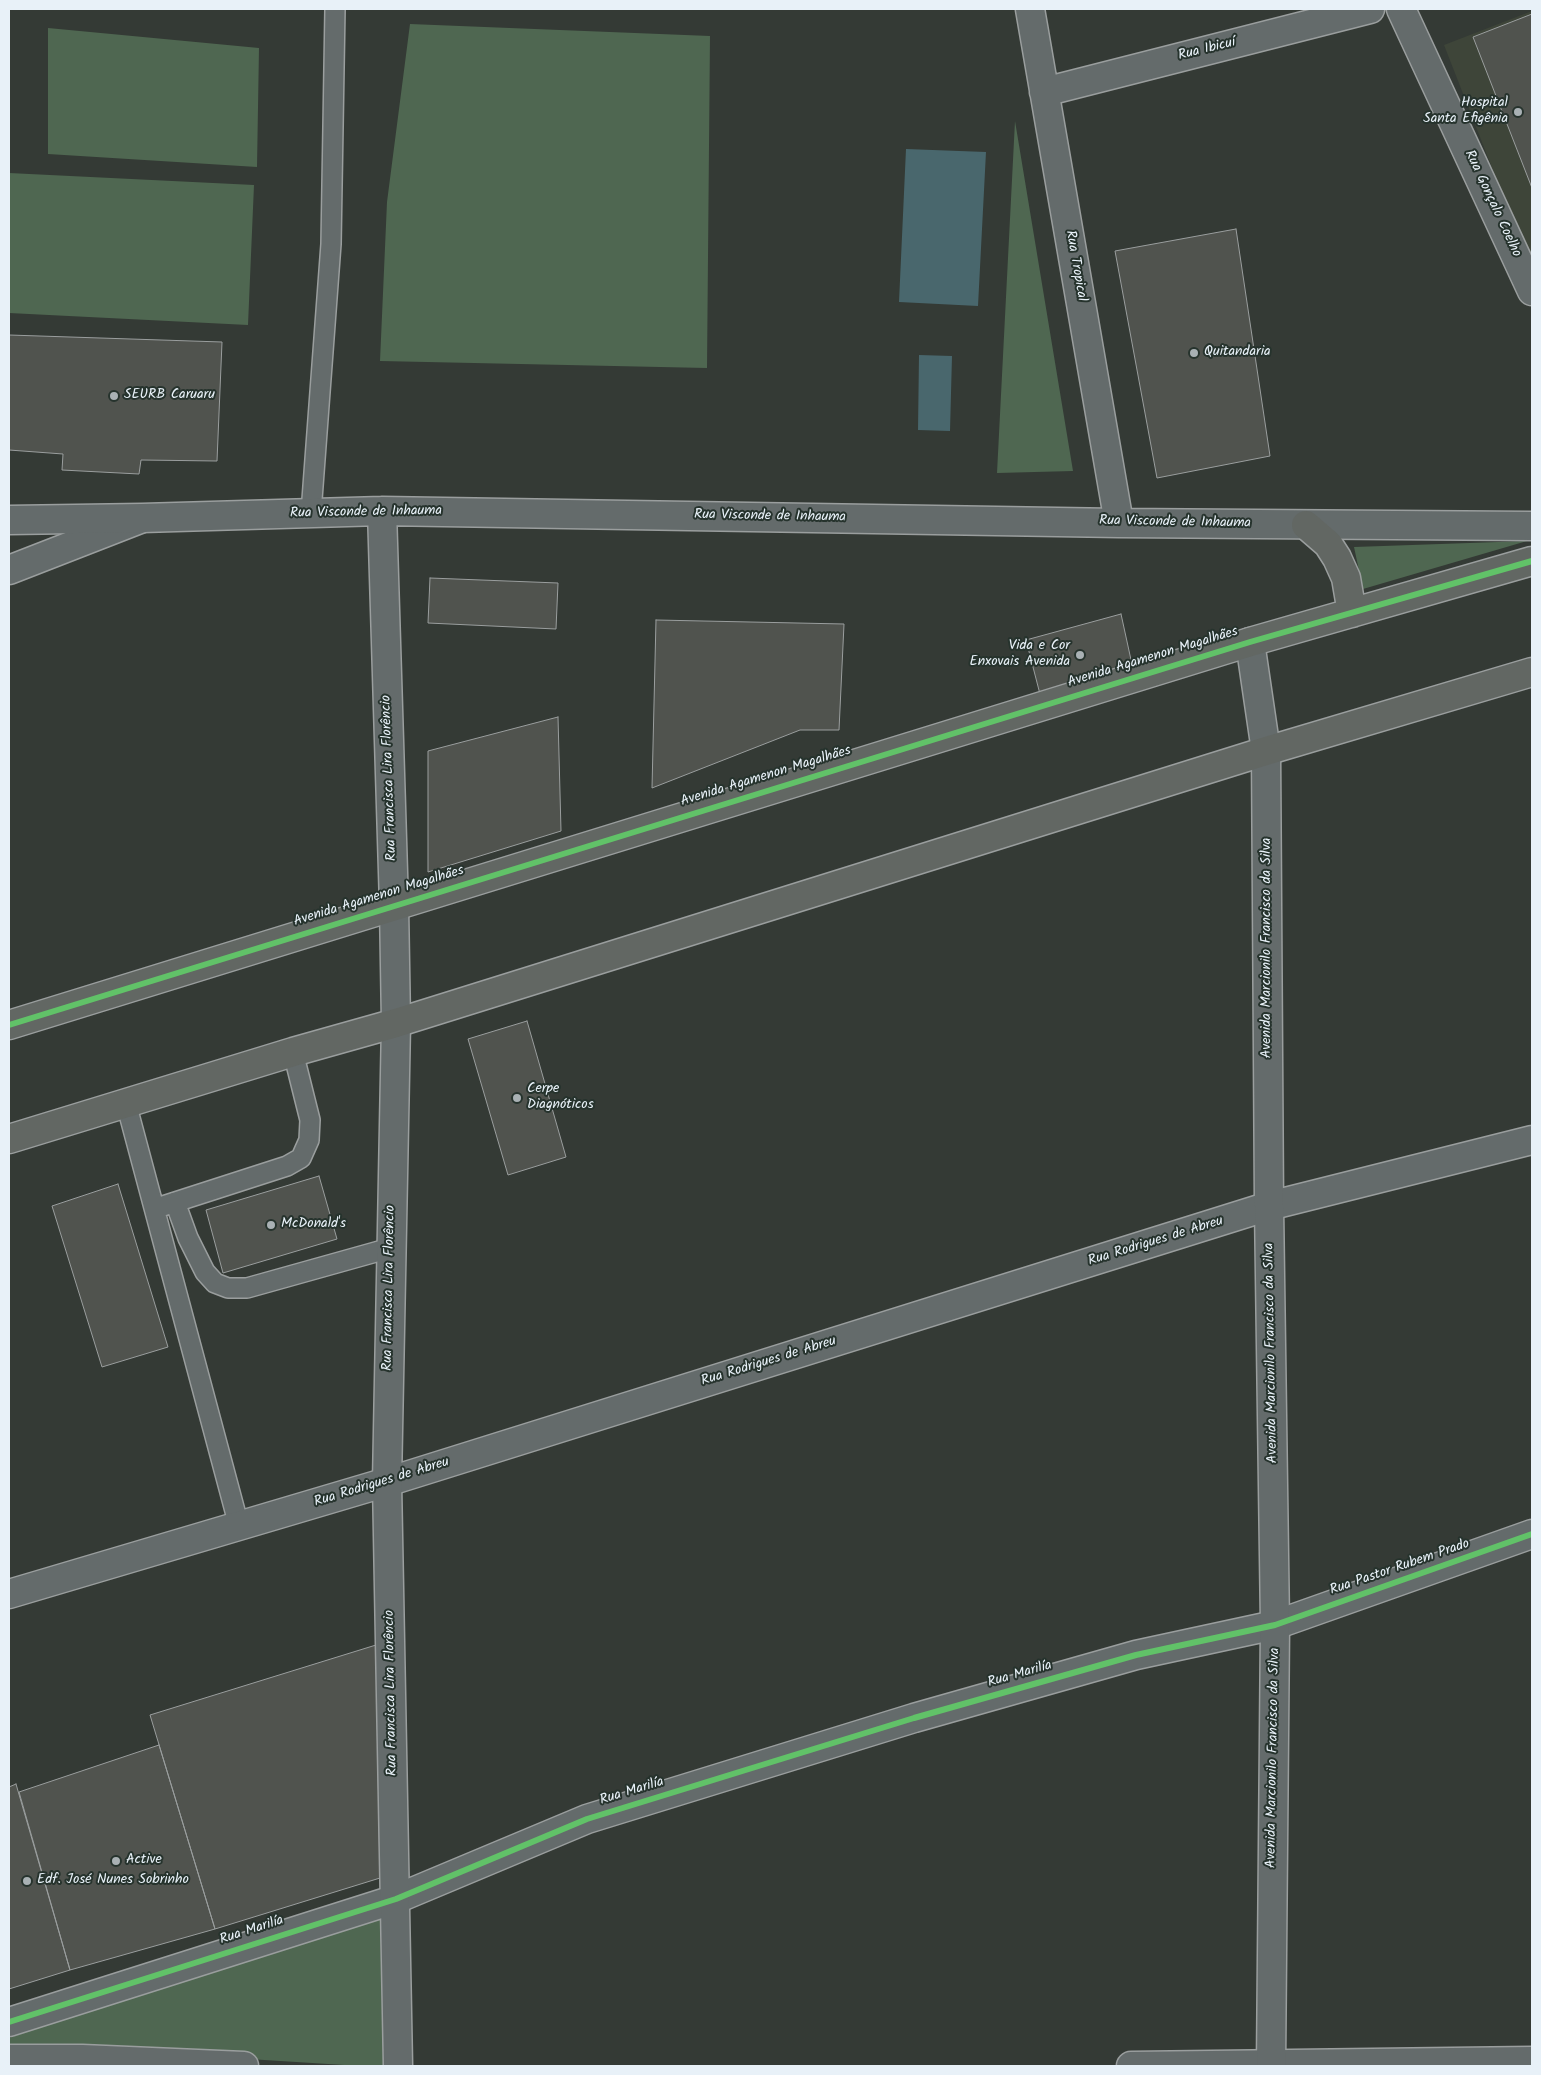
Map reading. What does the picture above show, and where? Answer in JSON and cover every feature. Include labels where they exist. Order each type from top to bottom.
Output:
[{"type":"main road","points":[[1306,525],[1328,544],[1338,558],[1346,578],[1352,612]]},
{"type":"main road","name":"Avenida Agamenon Magalhães","points":[[9,1025],[1250,642],[1532,561]]},
{"type":"main road","points":[[9,1139],[292,1052],[396,1024],[1266,751],[1532,672]]},
{"type":"street","name":"Rua Tropical","points":[[1030,9],[1119,523]]},
{"type":"street","name":"Rua Ibicuí","points":[[1044,92],[1370,9]]},
{"type":"street","name":"Rua Gonçalo Coelho","points":[[1401,9],[1532,291]]},
{"type":"street","name":"Rua Visconde de Inhauma","points":[[9,520],[382,511],[1119,523],[1532,526]]},
{"type":"street","name":"Rua Francisca Lira Florêncio","points":[[382,511],[396,1024],[390,1248],[387,1482],[398,2066]]},
{"type":"street","points":[[9,570],[142,518]]},
{"type":"street","name":"Avenida Marcionilo Francisco da Silva","points":[[1250,642],[1266,751],[1269,1206],[1276,1625],[1271,2065]]},
{"type":"street","name":"Rua Rodrigues de Abreu","points":[[9,1594],[387,1482],[1269,1206],[1532,1140]]},
{"type":"street","name":"Rua Pastor Rubem Prado","points":[[1276,1625],[1532,1534]]},
{"type":"street","name":"Rua Marilía","points":[[9,2022],[396,1899],[587,1819],[914,1718],[1136,1655],[1276,1625]]},
{"type":"street","points":[[9,2058],[244,2066]]},
{"type":"street","points":[[1131,2066],[1532,2061]]},
{"type":"lane","points":[[311,513],[331,244],[334,9]]},
{"type":"lane","points":[[154,1208],[287,1166],[301,1158],[309,1140],[310,1120],[292,1052]]},
{"type":"lane","points":[[126,1103],[239,1526]]},
{"type":"lane","points":[[175,1202],[188,1238],[204,1272],[215,1284],[228,1288],[248,1288],[390,1248]]},
{"type":"shaded area","points":[[1532,11],[1532,270],[1444,45]]},
{"type":"green space","points":[[410,24],[710,36],[707,368],[380,361],[387,202]]},
{"type":"green space","points":[[48,28],[259,48],[257,167],[48,154]]},
{"type":"green space","points":[[1015,121],[1073,471],[997,473]]},
{"type":"green space","points":[[9,173],[254,185],[248,325],[9,313]]},
{"type":"green space","points":[[1527,541],[1363,589],[1354,547]]},
{"type":"green space","points":[[392,1905],[391,2066],[360,2066],[9,2044],[9,2038]]},
{"type":"water","points":[[906,149],[986,152],[978,306],[899,302]]},
{"type":"water","points":[[919,355],[952,356],[950,431],[918,430]]},
{"type":"building","name":"Hospital Santa Efigênia","points":[[1532,14],[1532,188],[1473,37]]},
{"type":"building","name":"Quitandaria","points":[[1236,229],[1270,456],[1157,478],[1115,251]]},
{"type":"building","name":"SEURB Caruaru","points":[[9,335],[222,342],[217,461],[141,460],[139,474],[62,470],[63,454],[9,450]]},
{"type":"building","points":[[430,578],[558,583],[556,629],[428,623]]},
{"type":"building","name":"Vida e Cor Enxovais Avenida","points":[[1121,614],[1133,669],[1041,698],[1026,640]]},
{"type":"building","points":[[656,620],[844,624],[839,730],[800,730],[652,788]]},
{"type":"building","points":[[558,717],[561,831],[428,872],[428,751]]},
{"type":"building","name":"Cerpe Diagnóticos","points":[[527,1021],[566,1157],[508,1175],[468,1039]]},
{"type":"building","name":"McDonald's","points":[[319,1176],[337,1239],[223,1273],[206,1210]]},
{"type":"building","points":[[118,1184],[168,1347],[102,1367],[52,1206]]},
{"type":"building","points":[[376,1645],[380,1878],[215,1929],[150,1715]]},
{"type":"building","name":"Active","points":[[159,1745],[215,1929],[70,1970],[19,1792]]},
{"type":"building","name":"Edf. José Nunes Sobrinho","points":[[16,1784],[70,1970],[9,1989],[9,1787]]},
{"type":"cycle path","points":[[9,1025],[1250,642],[1532,561]]},
{"type":"cycle path","points":[[9,2022],[396,1899],[587,1819],[914,1718],[1136,1655],[1275,1625],[1532,1534]]},
{"type":"place","name":"Hospital Santa Efigênia","points":[[1518,112]]},
{"type":"place","name":"Quitandaria","points":[[1194,353]]},
{"type":"place","name":"SEURB Caruaru","points":[[114,396]]},
{"type":"place","name":"Vida e Cor Enxovais Avenida","points":[[1080,655]]},
{"type":"place","name":"Cerpe Diagnóticos","points":[[517,1098]]},
{"type":"place","name":"McDonald's","points":[[271,1225]]},
{"type":"place","name":"Active","points":[[116,1861]]},
{"type":"place","name":"Edf. José Nunes Sobrinho","points":[[27,1881]]}]
